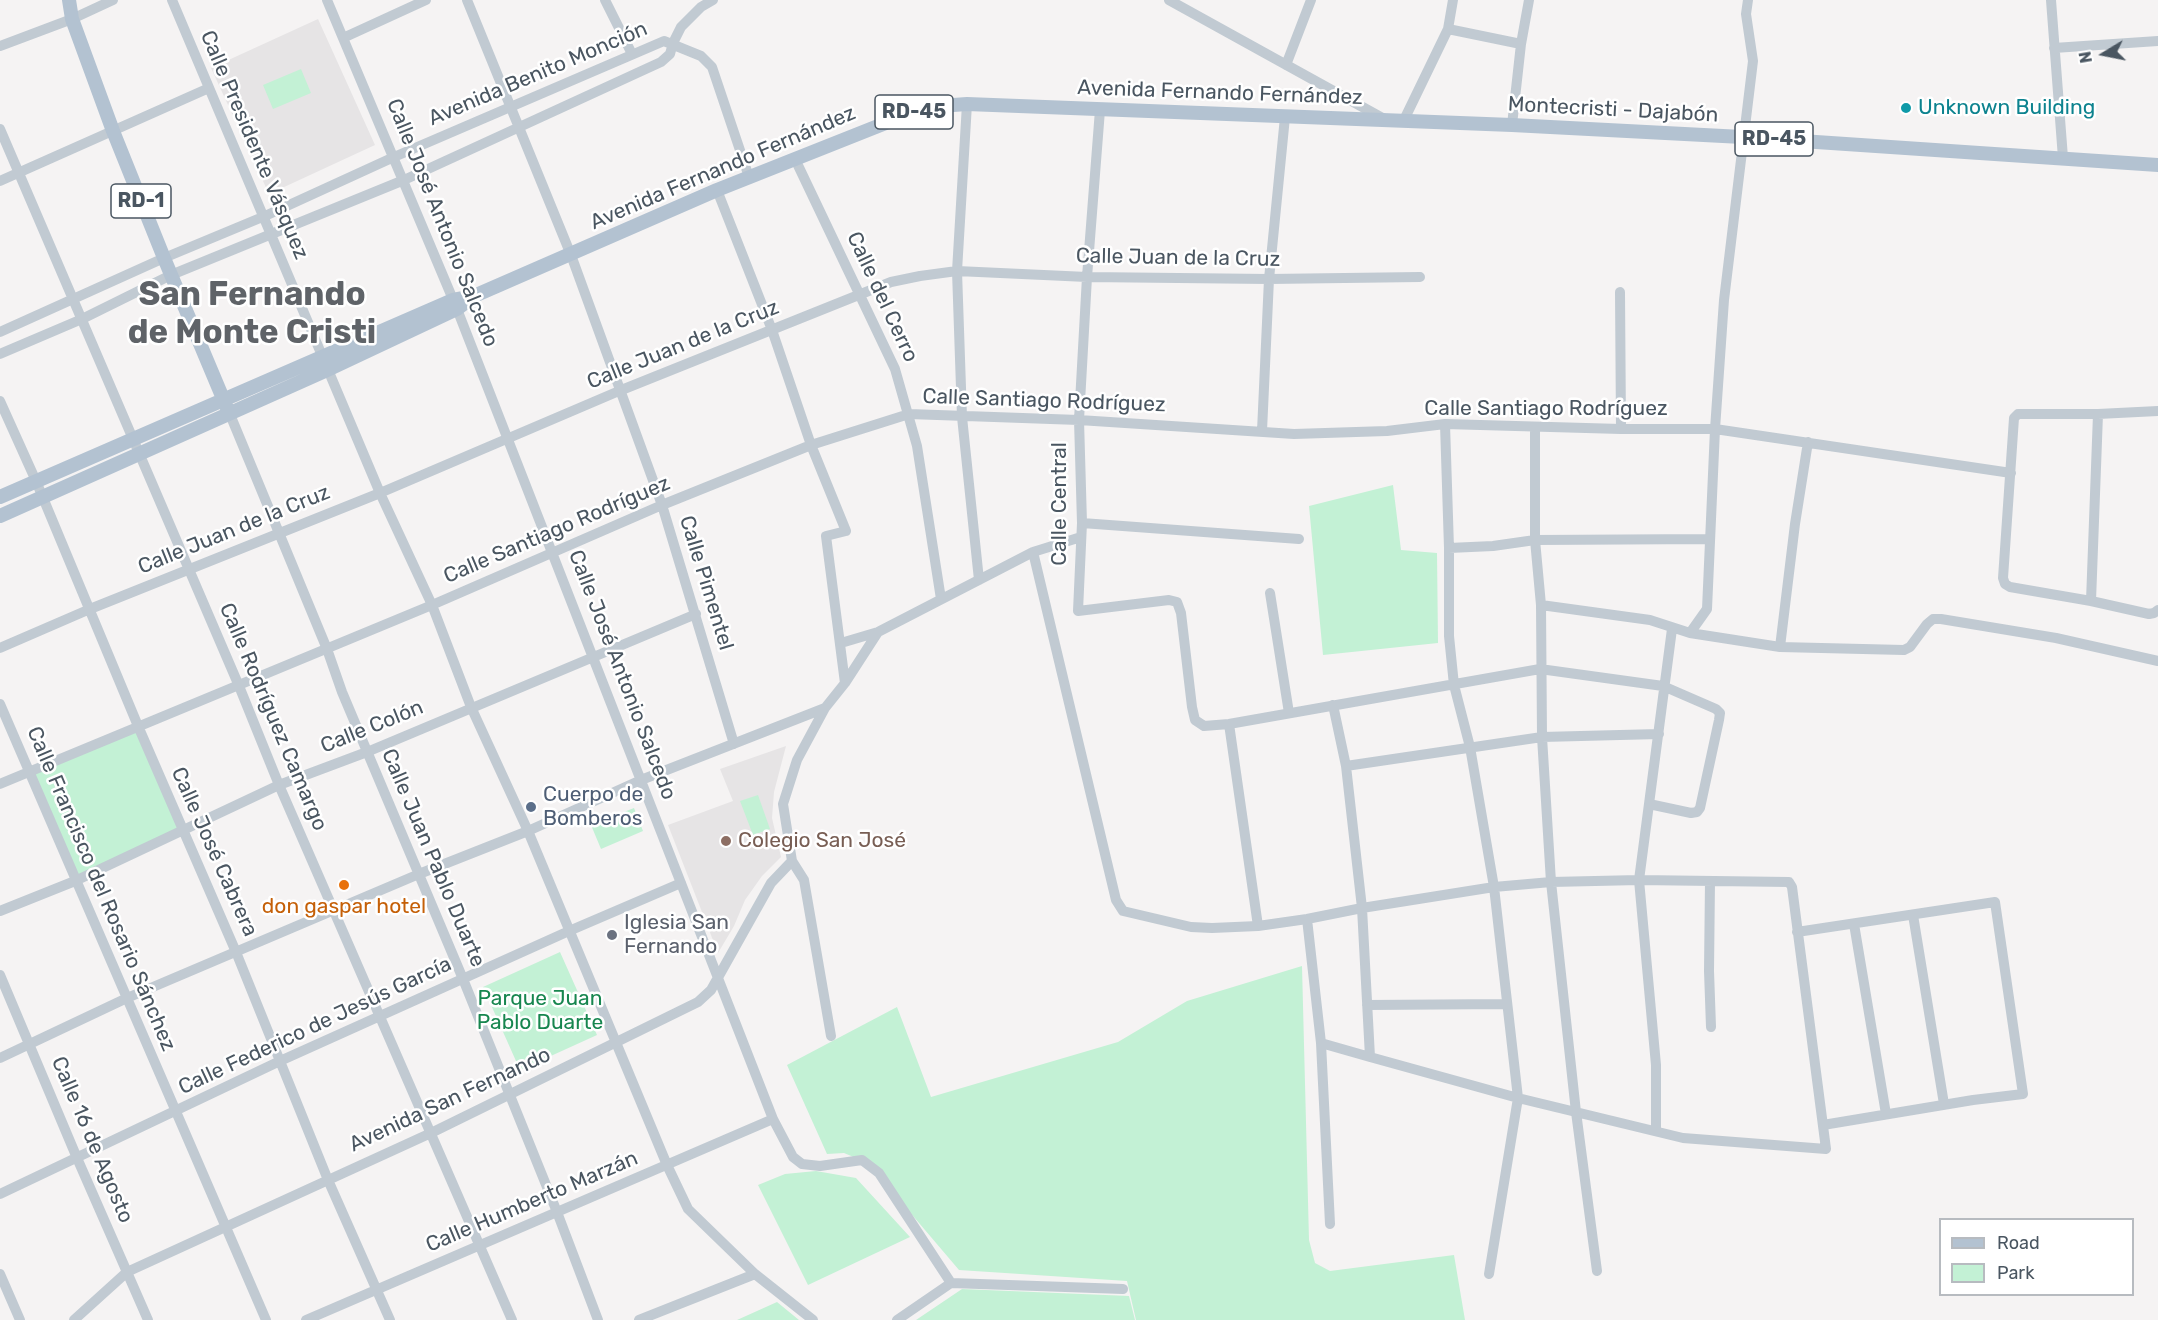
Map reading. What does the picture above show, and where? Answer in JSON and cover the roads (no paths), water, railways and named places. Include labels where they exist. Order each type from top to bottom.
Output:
[{"type":"main road","name":"RD-1","points":[[69,0],[72,19],[113,131],[226,406]]},
{"type":"main road","name":"Avenida Fernando Fernández","points":[[0,516],[138,453],[322,356],[455,304],[717,190],[926,108],[967,104],[1396,121]]},
{"type":"main road","name":"Montecristi - Dajabón","points":[[1396,121],[1743,137],[2158,165]]},
{"type":"main road","name":"Avenida Fernando Fernández","points":[[0,497],[132,439],[327,370],[455,304]]},
{"type":"street","points":[[0,46],[72,19],[113,0]]},
{"type":"street","name":"Calle Presidente Vásquez","points":[[172,0],[265,216],[327,370],[432,606],[471,707],[528,831],[667,1165],[688,1209],[755,1274],[813,1320]]},
{"type":"street","name":"Calle José Antonio Salcedo","points":[[327,0],[455,304],[773,1119],[793,1157],[802,1164],[820,1166],[862,1160],[879,1173],[951,1283]]},
{"type":"street","points":[[343,38],[426,0]]},
{"type":"street","name":"Calle Pimentel","points":[[467,0],[571,255],[662,505],[734,744]]},
{"type":"street","points":[[605,0],[632,54]]},
{"type":"street","points":[[712,0],[701,7],[681,27],[673,43],[700,56],[712,67],[749,177]]},
{"type":"street","points":[[1169,0],[1286,65],[1396,121],[1448,29],[1453,0]]},
{"type":"street","points":[[1286,65],[1311,0]]},
{"type":"street","points":[[1512,125],[1521,44],[1529,0]]},
{"type":"street","points":[[1690,633],[1707,609],[1714,429],[1724,300],[1753,61],[1746,14],[1748,0]]},
{"type":"street","points":[[2052,0],[2062,158]]},
{"type":"street","points":[[1448,29],[1521,44]]},
{"type":"street","name":"Avenida Benito Monción","points":[[0,332],[632,54],[664,41],[673,43],[670,54],[661,62],[404,180],[171,275],[82,319],[0,354]]},
{"type":"street","points":[[2054,48],[2158,41]]},
{"type":"street","points":[[0,181],[209,88]]},
{"type":"street","points":[[967,104],[957,271],[962,417],[979,580]]},
{"type":"street","name":"Calle Central","points":[[1100,110],[1079,420],[1082,523],[1078,611],[1169,600],[1177,602],[1181,613],[1195,720],[1204,726],[1229,724]]},
{"type":"street","points":[[1262,431],[1269,279],[1285,117]]},
{"type":"street","name":"Calle Rodríguez Camargo","points":[[0,129],[239,686],[279,785],[512,1320]]},
{"type":"street","name":"Calle del Cerro","points":[[795,159],[895,369],[916,446],[941,599]]},
{"type":"street","points":[[717,190],[772,330],[811,445],[846,531],[826,536],[845,683]]},
{"type":"street","name":"Calle Juan de la Cruz","points":[[0,648],[90,609],[380,493],[619,391],[891,282],[957,271],[1087,277],[1269,279],[1420,277]]},
{"type":"street","points":[[1620,292],[1621,429]]},
{"type":"street","name":"Calle José Cabrera","points":[[0,401],[236,952],[328,1180],[390,1320]]},
{"type":"street","name":"Calle Juan Pablo Duarte","points":[[226,406],[327,649],[367,752],[463,979],[598,1320]]},
{"type":"street","points":[[2158,411],[2018,414],[2014,418],[2003,578],[2005,584],[2010,588],[2091,601],[2149,614],[2158,610]]},
{"type":"street","name":"Calle Santiago Rodríguez","points":[[0,784],[432,606],[662,505],[811,445],[909,414],[1079,420],[1294,434],[1342,434],[1445,424],[1714,429],[2011,473]]},
{"type":"street","points":[[2091,601],[2098,414]]},
{"type":"street","points":[[1445,424],[1449,636],[1454,686],[1470,747],[1494,887],[1518,1098],[1489,1274]]},
{"type":"street","points":[[1535,427],[1535,540],[1540,605],[1542,737],[1551,882],[1596,1272]]},
{"type":"street","points":[[1780,647],[1809,442]]},
{"type":"street","points":[[1082,523],[1299,538]]},
{"type":"street","points":[[841,643],[878,632],[1033,552],[1081,537]]},
{"type":"street","points":[[1449,548],[1492,546],[1535,540],[1710,539]]},
{"type":"street","points":[[1033,552],[1116,900],[1123,910],[1191,927],[1212,928],[1258,926],[1494,887],[1551,882],[1639,880],[1789,882],[1792,887],[1826,1149],[1683,1138],[1518,1098],[1321,1044]]},
{"type":"street","points":[[1270,593],[1289,713]]},
{"type":"street","points":[[1540,605],[1650,620],[1690,633],[1780,647],[1904,650],[1910,647],[1933,619],[2056,638],[2158,661]]},
{"type":"street","name":"Calle Colón","points":[[0,911],[75,880],[279,785],[367,752],[696,614]]},
{"type":"street","points":[[1656,1131],[1656,1065],[1639,880],[1672,629]]},
{"type":"street","points":[[831,1036],[804,880],[792,861],[783,804],[797,760],[825,708],[845,683],[878,632]]},
{"type":"street","points":[[842,655],[858,662]]},
{"type":"street","points":[[1258,926],[1229,724],[1540,669],[1664,686],[1716,709],[1720,713],[1700,808],[1697,812],[1690,813],[1649,804]]},
{"type":"street","name":"Calle Francisco del Rosario Sánchez","points":[[0,704],[266,1320]]},
{"type":"street","points":[[1333,705],[1346,766],[1362,908],[1370,1057]]},
{"type":"street","points":[[0,1058],[127,998],[333,910],[528,831],[641,780],[825,708]]},
{"type":"street","points":[[1346,766],[1542,737],[1659,734]]},
{"type":"street","name":"Avenida San Fernando","points":[[74,1320],[127,1272],[431,1133],[698,1002],[711,990],[771,883],[792,861]]},
{"type":"street","points":[[1710,881],[1711,1027]]},
{"type":"street","name":"Calle Federico de Jesús García","points":[[0,1194],[280,1061],[681,883]]},
{"type":"street","points":[[1797,932],[1995,903],[2023,1094],[1944,1104],[1823,1125]]},
{"type":"street","points":[[1913,915],[1944,1104]]},
{"type":"street","points":[[1306,919],[1321,1044],[1330,1224]]},
{"type":"street","points":[[1854,924],[1886,1114]]},
{"type":"street","name":"Calle 16 de Agosto","points":[[0,975],[148,1320]]},
{"type":"street","points":[[1367,1005],[1508,1004]]},
{"type":"street","name":"Calle Humberto Marzán","points":[[306,1320],[773,1119]]},
{"type":"street","points":[[0,1274],[20,1320]]},
{"type":"street","points":[[639,1320],[755,1274]]},
{"type":"street","points":[[897,1320],[951,1283],[1123,1289]]},
{"type":"place","name":"Unknown Building","points":[[1906,108]]},
{"type":"place","name":"Cuerpo de Bomberos","points":[[531,807]]},
{"type":"place","name":"Colegio San José","points":[[726,841]]},
{"type":"place","name":"don gaspar hotel","points":[[344,885]]},
{"type":"place","name":"Iglesia San Fernando","points":[[612,935]]},
{"type":"district","name":"San Fernando de Monte Cristi","points":[[252,314]]},
{"type":"park label","name":"Parque Juan Pablo Duarte","points":[[540,1011]]}]
